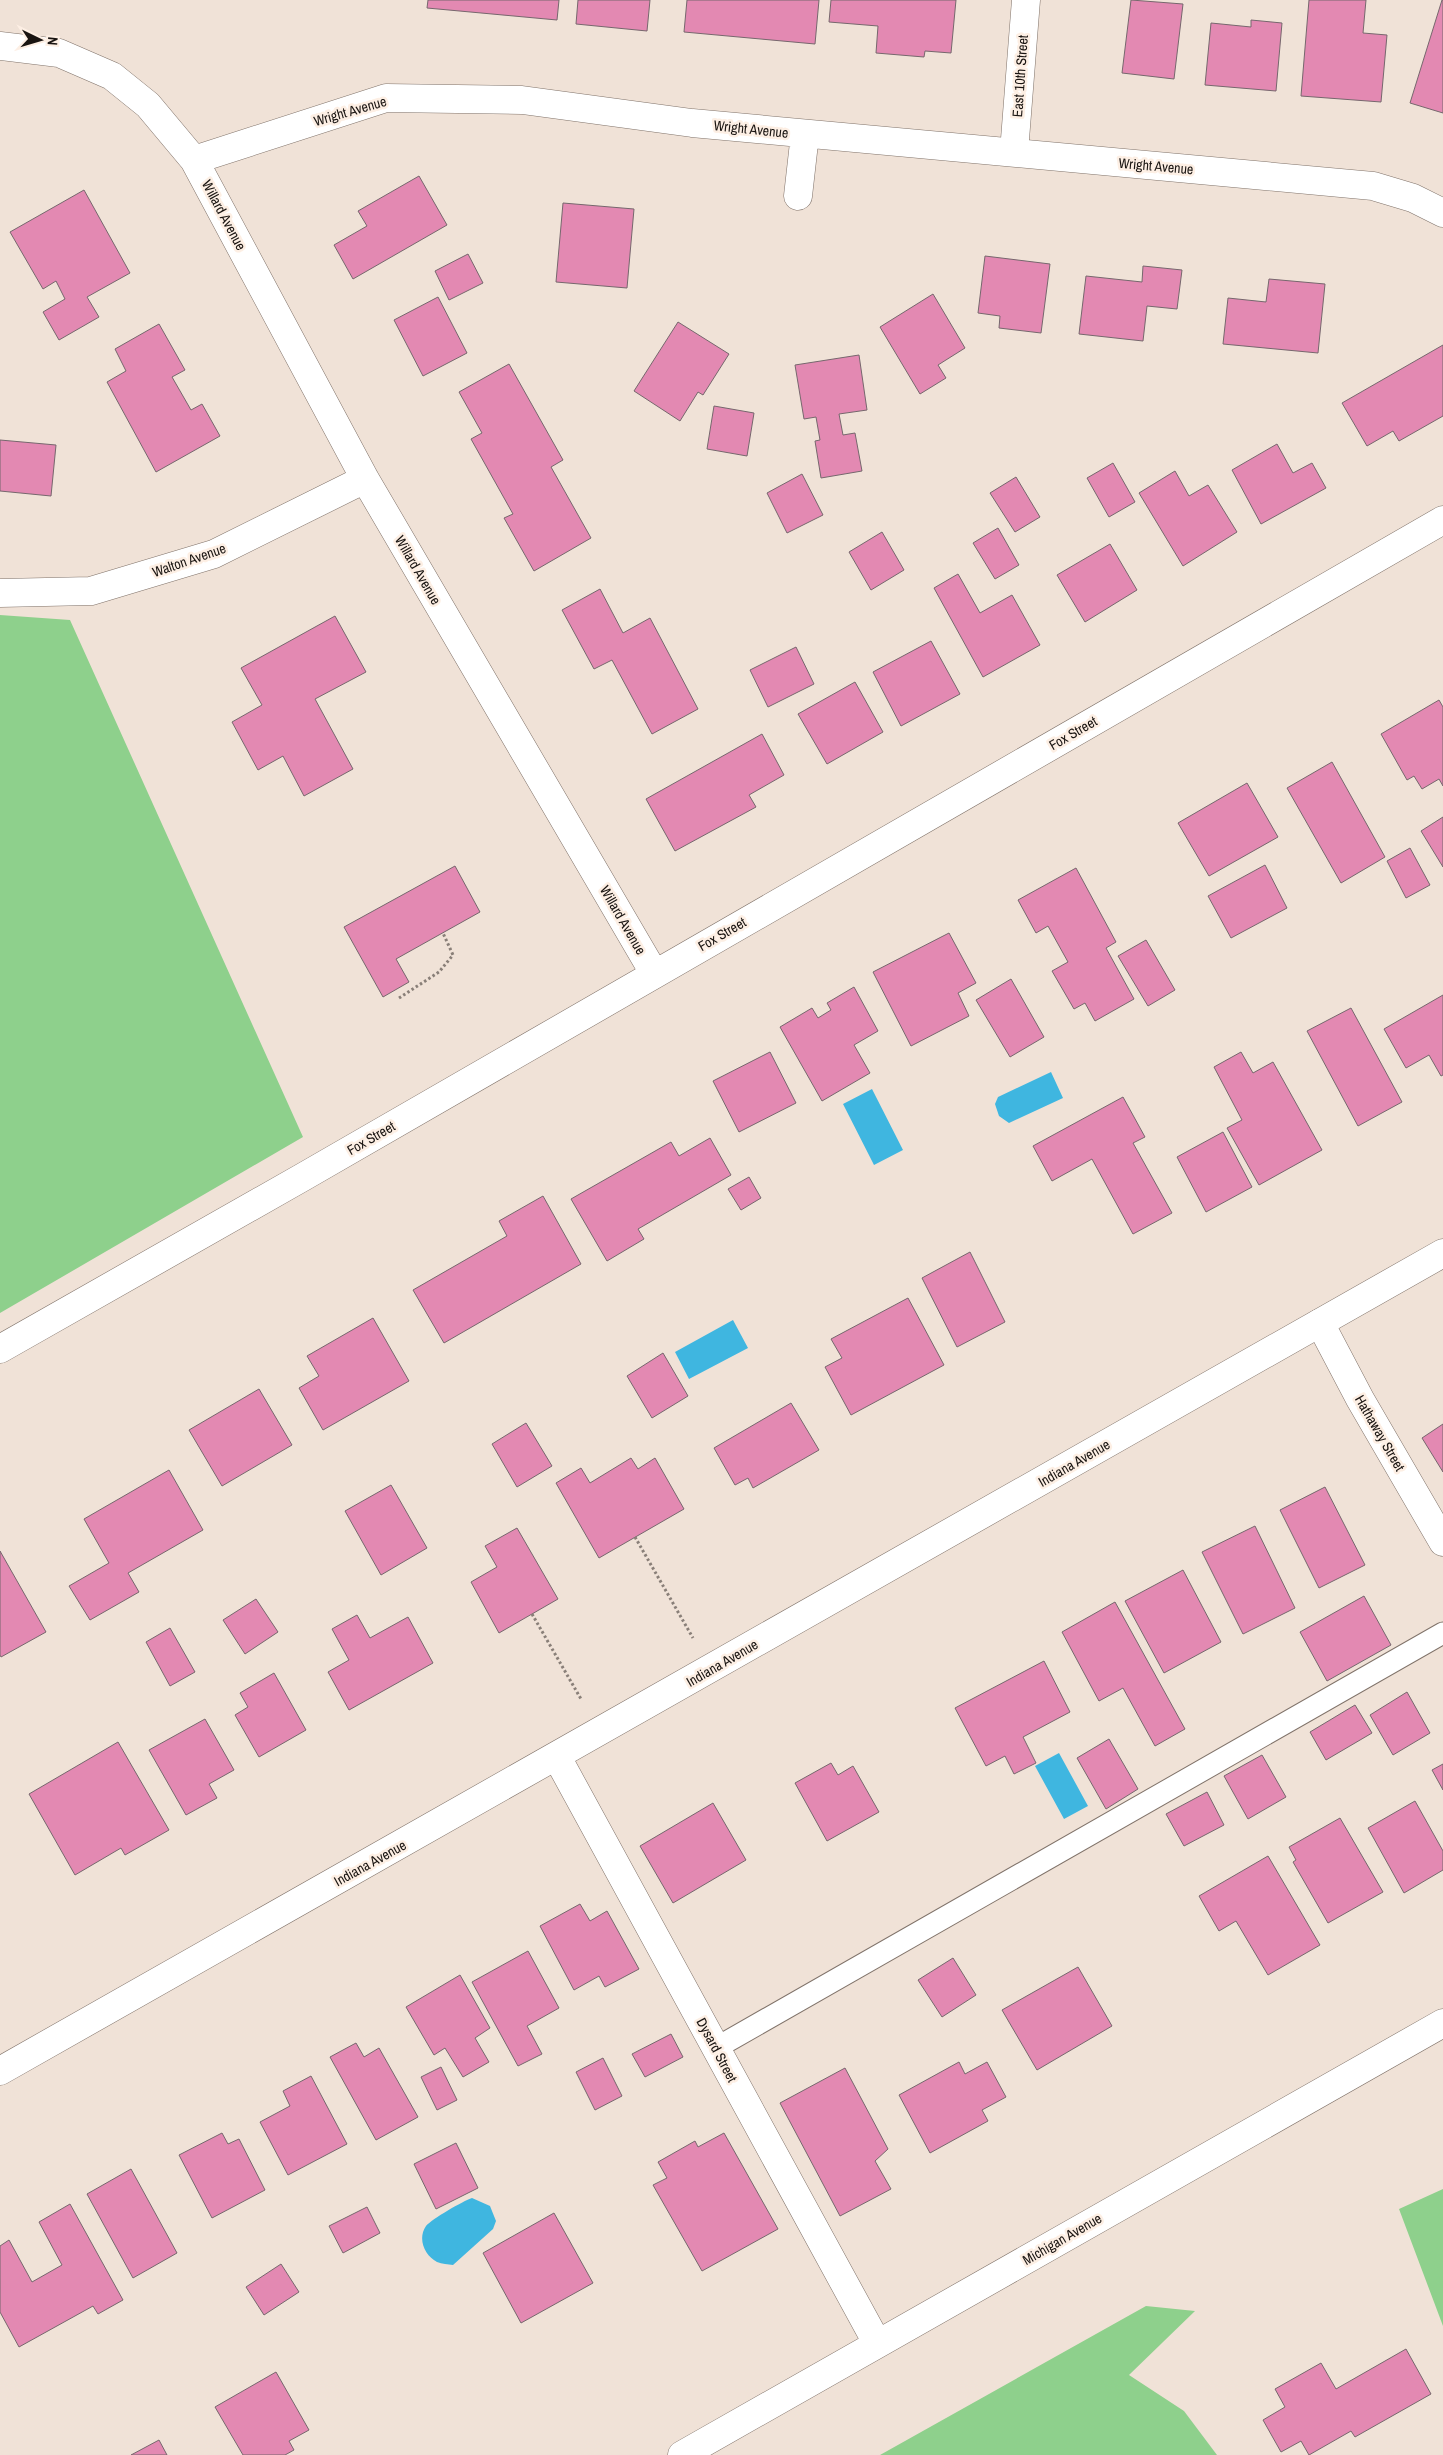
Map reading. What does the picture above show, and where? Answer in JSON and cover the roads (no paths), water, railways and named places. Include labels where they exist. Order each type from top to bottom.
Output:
[{"type":"street","name":"East 10th Street","points":[[1014,152],[1026,0]]},
{"type":"street","points":[[0,46],[59,53],[112,76],[148,105],[194,160]]},
{"type":"street","name":"Wright Avenue","points":[[194,160],[386,98],[522,100],[692,123],[1373,186],[1413,198],[1443,213]]},
{"type":"street","name":"Wright Avenue","points":[[798,196],[805,134]]},
{"type":"street","name":"Willard Avenue","points":[[194,160],[365,479],[654,973]]},
{"type":"street","name":"Walton Avenue","points":[[0,593],[91,591],[214,554],[365,479]]},
{"type":"street","name":"Fox Street","points":[[0,1349],[312,1172],[654,973],[1443,520]]},
{"type":"street","name":"Indiana Avenue","points":[[0,2071],[600,1733],[1443,1253]]},
{"type":"street","name":"Hathaway Street","points":[[1320,1323],[1360,1398],[1443,1542]]},
{"type":"street","name":"Dysard Street","points":[[557,1757],[877,2344]]},
{"type":"street","name":"Michigan Avenue","points":[[682,2455],[1443,2023]]},
{"type":"lane","points":[[716,2048],[1443,1633]]},
{"type":"water","points":[[1051,1072],[1063,1098],[1009,1123],[999,1116],[995,1104],[998,1097]]},
{"type":"water","points":[[872,1089],[903,1150],[874,1165],[843,1104]]},
{"type":"water","points":[[733,1320],[748,1348],[689,1379],[675,1352]]},
{"type":"water","points":[[1059,1753],[1088,1806],[1064,1819],[1035,1766]]},
{"type":"water","points":[[472,2198],[490,2206],[496,2221],[493,2229],[453,2265],[437,2262],[429,2256],[424,2247],[422,2242],[423,2231],[434,2219]]}]
